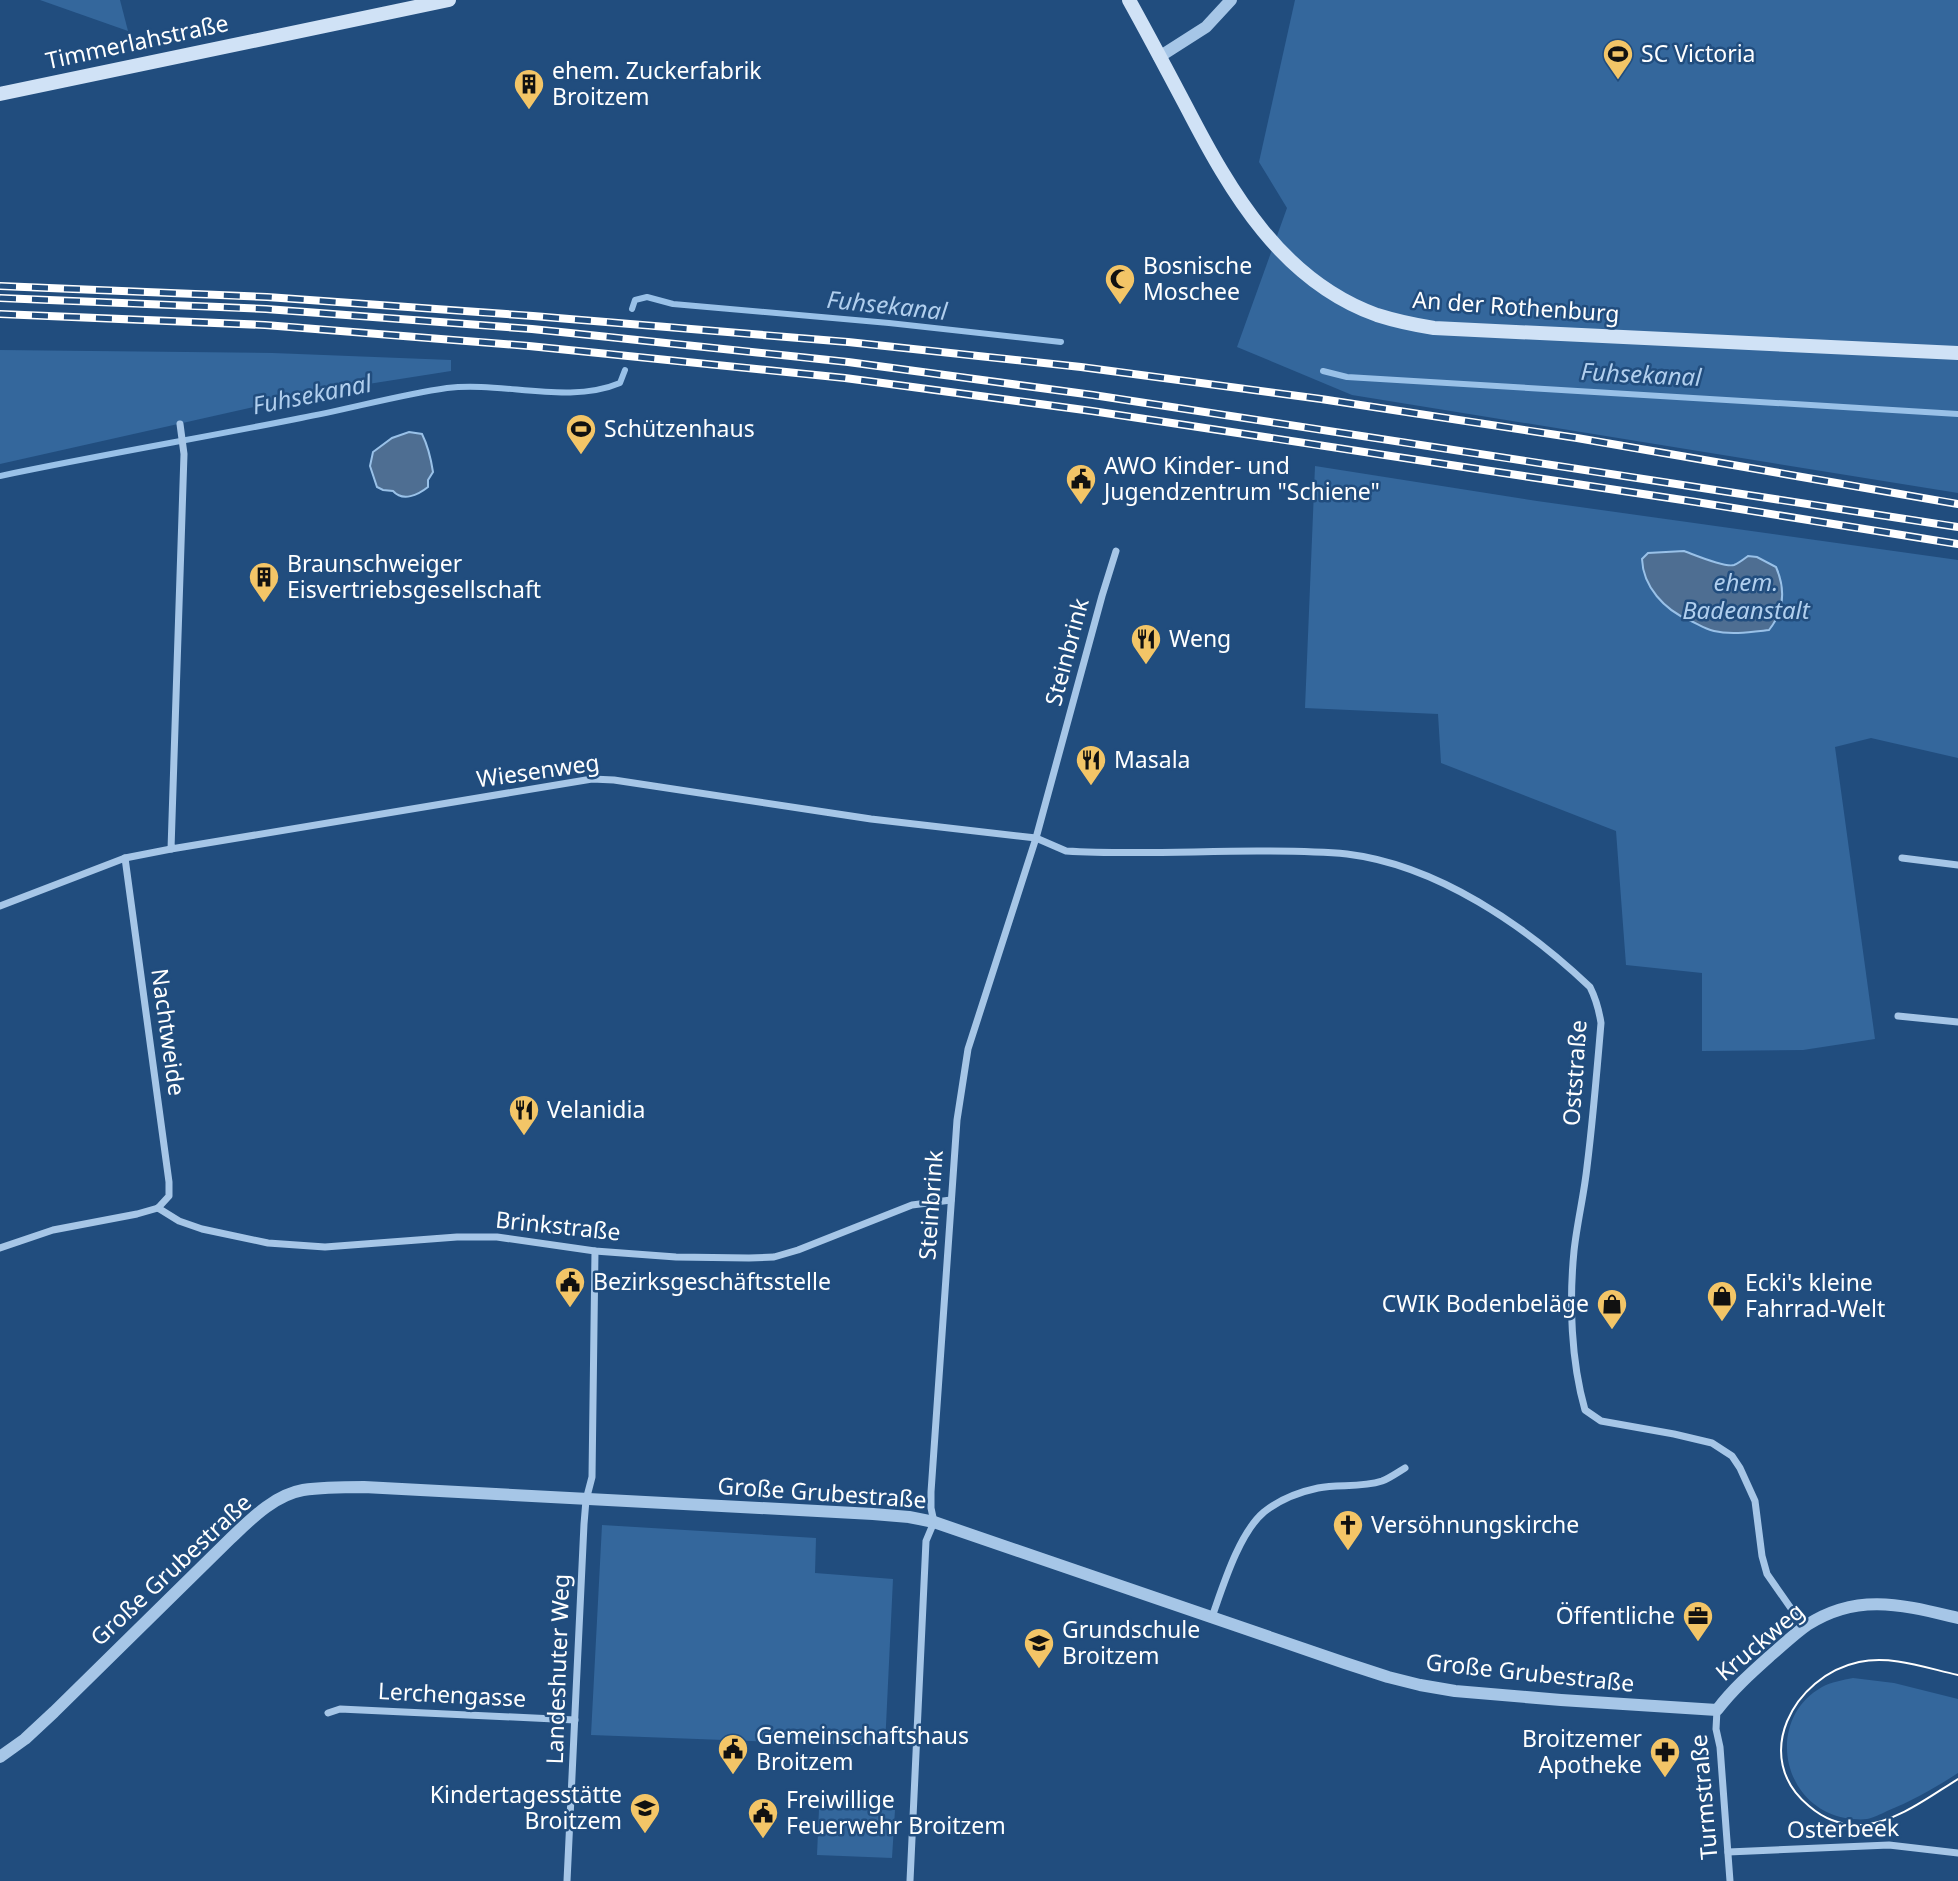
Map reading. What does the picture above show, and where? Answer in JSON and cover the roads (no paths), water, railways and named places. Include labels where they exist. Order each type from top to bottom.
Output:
[{"type":"main road","name":"Timmerlahstraße","points":[[0,94],[449,0]]},
{"type":"main road","points":[[1129,0],[1159,57]]},
{"type":"main road","name":"An der Rothenburg","points":[[1159,57],[1223,175],[1270,241],[1317,283],[1375,314],[1402,322],[1458,330],[1958,352]]},
{"type":"street","points":[[1159,57],[1206,27],[1231,0]]},
{"type":"street","points":[[171,849],[184,454],[180,424]]},
{"type":"street","name":"Steinbrink","points":[[910,1881],[926,1541],[934,1522],[930,1492],[957,1120],[968,1049],[1036,838],[1116,551]]},
{"type":"street","name":"Wiesenweg","points":[[0,906],[125,858],[592,779],[614,780],[871,819],[1036,838]]},
{"type":"street","name":"Oststraße","points":[[1036,838],[1066,851],[1303,851],[1349,854],[1379,861],[1438,881],[1472,898],[1524,932],[1590,987],[1596,998],[1601,1023],[1593,1119],[1574,1249],[1572,1289],[1574,1348],[1585,1410],[1601,1421],[1712,1443],[1732,1457],[1755,1501],[1767,1574],[1804,1627]]},
{"type":"street","name":"Nachtweide","points":[[125,858],[169,1182],[169,1196],[158,1208]]},
{"type":"street","points":[[1902,858],[1958,864]]},
{"type":"street","points":[[1898,1016],[1958,1022]]},
{"type":"street","name":"Brinkstraße","points":[[158,1208],[179,1221],[202,1229],[268,1243],[325,1247],[457,1237],[497,1237],[595,1251],[676,1257],[774,1257],[798,1251],[912,1205],[951,1200]]},
{"type":"street","points":[[0,1248],[52,1230],[158,1208]]},
{"type":"street","name":"Landeshuter Weg","points":[[567,1881],[586,1500],[592,1477],[595,1251]]},
{"type":"street","points":[[1212,1617],[1231,1564],[1248,1531],[1263,1513],[1289,1497],[1320,1488],[1381,1481],[1405,1468]]},
{"type":"street","name":"Große Grubestraße","points":[[0,1757],[25,1739],[54,1712],[229,1539],[255,1517],[290,1494],[303,1490],[365,1487],[909,1517],[934,1522],[1345,1663],[1420,1685],[1455,1691],[1561,1700],[1717,1710]]},
{"type":"street","name":"Kruckweg","points":[[1717,1710],[1738,1685],[1804,1627],[1828,1613],[1864,1604],[1895,1604],[1958,1618]]},
{"type":"street","name":"Lerchengasse","points":[[328,1713],[340,1709],[575,1720]]},
{"type":"street","name":"Turmstraße","points":[[1717,1710],[1716,1729],[1720,1747],[1730,1881]]},
{"type":"street","name":"Osterbeek","points":[[1728,1852],[1889,1845],[1958,1853]]},
{"type":"water","points":[[409,432],[422,434],[433,472],[428,480],[428,487],[406,497],[377,487],[370,466],[373,452],[392,438]]},
{"type":"water","name":"ehem. Badeanstalt","points":[[1684,551],[1724,565],[1736,564],[1748,556],[1757,557],[1776,567],[1782,600],[1778,615],[1769,630],[1734,633],[1710,630],[1680,616],[1664,604],[1646,579],[1642,559],[1648,553]]},
{"type":"waterway","name":"Fuhsekanal","points":[[632,309],[635,300],[647,297],[673,304],[889,323],[1061,342]]},
{"type":"waterway","name":"Fuhsekanal","points":[[0,476],[447,388],[490,387],[557,392],[600,389],[620,383],[625,370]]},
{"type":"waterway","name":"Fuhsekanal","points":[[1323,371],[1347,377],[1958,414]]},
{"type":"tram line","points":[[1958,1675],[1884,1660],[1859,1662],[1835,1670],[1815,1684],[1799,1701],[1787,1721],[1781,1743],[1783,1765],[1792,1787],[1815,1811],[1841,1823],[1863,1825],[1889,1819],[1958,1779]]},
{"type":"railway","points":[[0,286],[267,297],[533,316],[848,342],[1081,367],[1321,399],[1577,438],[1958,504]]},
{"type":"railway","points":[[0,298],[266,309],[532,329],[848,362],[1093,395],[1958,527]]},
{"type":"railway","points":[[0,314],[265,325],[529,346],[845,378],[1092,411],[1958,544]]},
{"type":"place","name":"SC Victoria","points":[[1618,81]]},
{"type":"place","name":"ehem. Zuckerfabrik Broitzem","points":[[529,111]]},
{"type":"place","name":"Bosnische Moschee","points":[[1120,306]]},
{"type":"place","name":"Schützenhaus","points":[[581,456]]},
{"type":"place","name":"AWO Kinder- und Jugendzentrum \"Schiene\"","points":[[1081,506]]},
{"type":"place","name":"Braunschweiger Eisvertriebsgesellschaft","points":[[264,604]]},
{"type":"place","name":"Weng","points":[[1146,666]]},
{"type":"place","name":"Masala","points":[[1091,787]]},
{"type":"place","name":"Velanidia","points":[[524,1137]]},
{"type":"place","name":"Bezirksgeschäftsstelle","points":[[570,1309]]},
{"type":"place","name":"Ecki's kleine Fahrrad-Welt","points":[[1722,1323]]},
{"type":"place","name":"CWIK Bodenbeläge","points":[[1612,1331]]},
{"type":"place","name":"Versöhnungskirche","points":[[1348,1552]]},
{"type":"place","name":"Öffentliche","points":[[1698,1643]]},
{"type":"place","name":"Grundschule Broitzem","points":[[1039,1670]]},
{"type":"place","name":"Gemeinschaftshaus Broitzem","points":[[733,1776]]},
{"type":"place","name":"Broitzemer Apotheke","points":[[1665,1779]]},
{"type":"place","name":"Kindertagesstätte Broitzem","points":[[645,1835]]},
{"type":"place","name":"Freiwillige Feuerwehr Broitzem","points":[[763,1840]]}]
